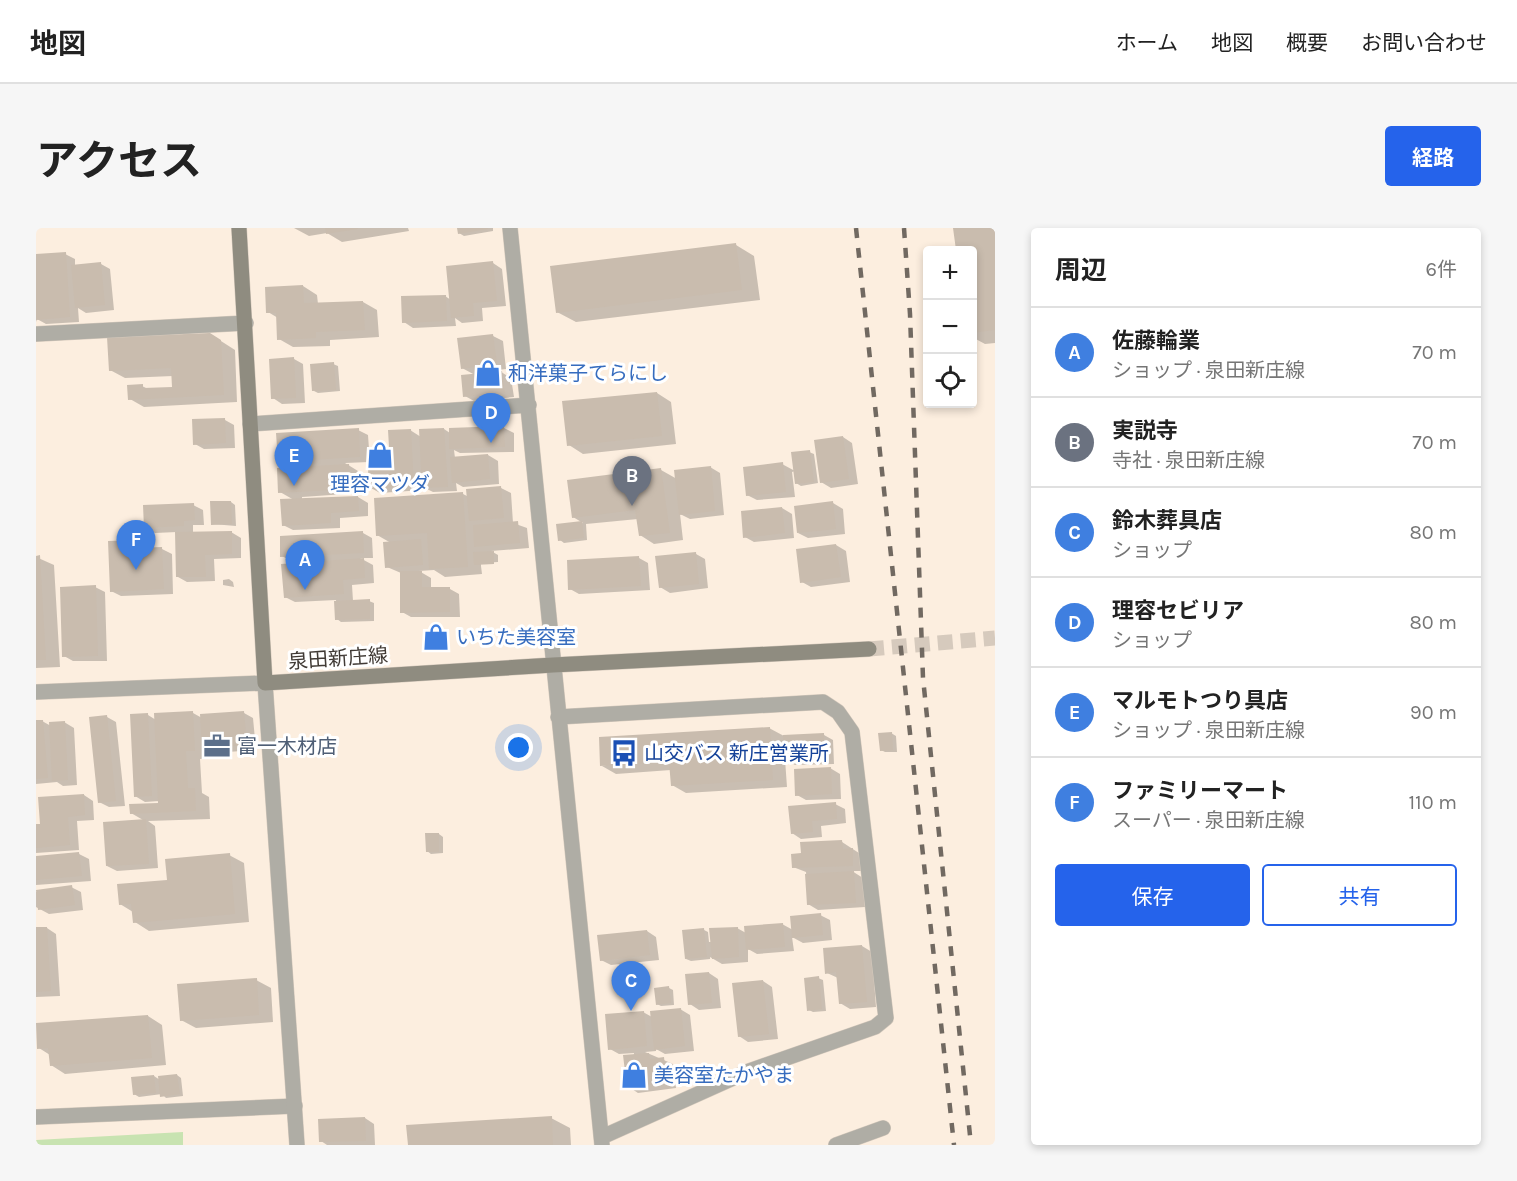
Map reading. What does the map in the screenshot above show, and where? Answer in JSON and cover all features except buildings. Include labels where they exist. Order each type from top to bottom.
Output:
[{"type":"main road","name":"泉田新庄線","points":[[239,228],[265,683],[869,649]]},
{"type":"street","points":[[510,228],[558,717],[602,1141],[749,1071],[875,1027],[886,1018],[852,732],[838,712],[823,702],[558,717]]},
{"type":"street","points":[[36,334],[246,323]]},
{"type":"street","points":[[250,424],[529,405]]},
{"type":"street","points":[[36,692],[265,683],[297,1145]]},
{"type":"street","points":[[36,1117],[295,1107]]},
{"type":"street","points":[[836,1145],[883,1128]]},
{"type":"green space","points":[[183,1132],[183,1145],[36,1145],[36,1140]]},
{"type":"tunnel","points":[[869,649],[995,638]]},
{"type":"railway","points":[[856,228],[954,1145]]},
{"type":"railway","points":[[904,228],[910,314],[923,678],[971,1145]]},
{"type":"place","name":"和洋菓子てらにし","points":[[488,373]]},
{"type":"place","name":"理容セビリア","points":[[491,443]]},
{"type":"place","name":"理容マツダ","points":[[380,455]]},
{"type":"place","name":"マルモトつり具店","points":[[294,486]]},
{"type":"place","name":"実説寺","points":[[632,506]]},
{"type":"place","name":"ファミリーマート","points":[[136,570]]},
{"type":"place","name":"佐藤輪業","points":[[305,590]]},
{"type":"place","name":"いちた美容室","points":[[436,637]]},
{"type":"place","name":"富一木材店","points":[[217,746]]},
{"type":"place","name":"山交バス 新庄営業所","points":[[624,753]]},
{"type":"place","name":"鈴木葬具店","points":[[631,1011]]},
{"type":"place","name":"美容室たかやま","points":[[634,1075]]}]
